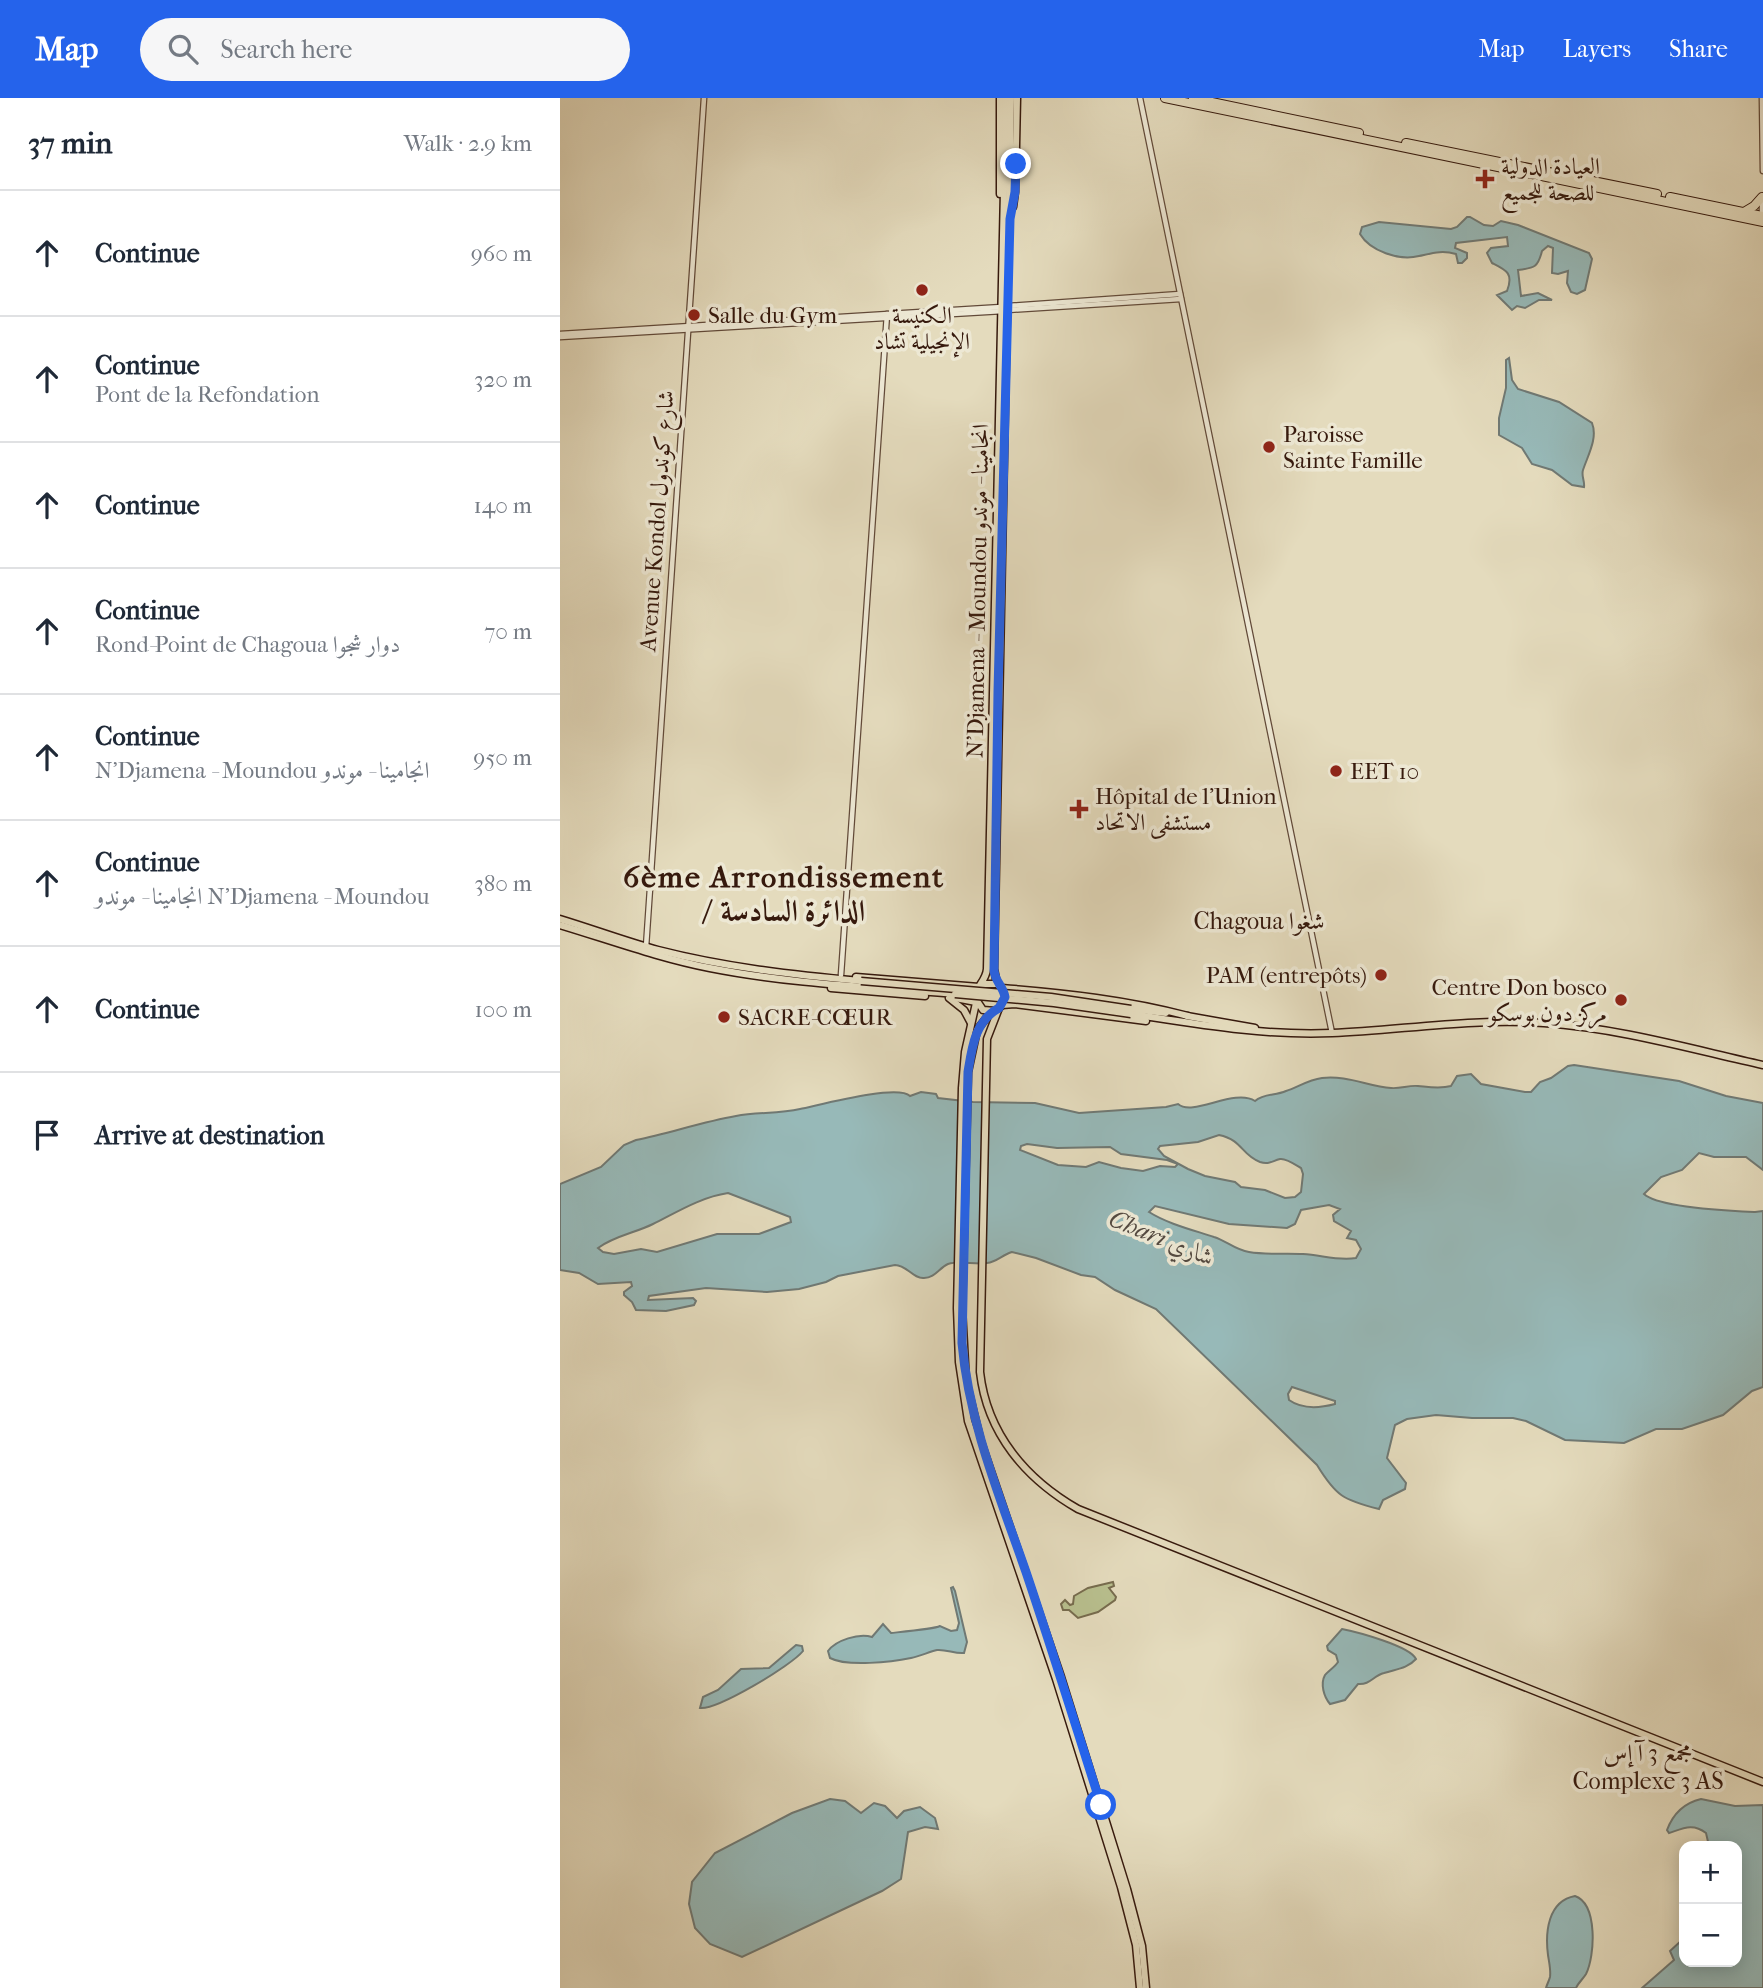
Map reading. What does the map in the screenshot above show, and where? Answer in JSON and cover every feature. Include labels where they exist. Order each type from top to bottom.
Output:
[{"type":"highway","points":[[1165,98],[1763,219]]},
{"type":"highway","points":[[1193,98],[1744,212],[1763,219]]},
{"type":"highway","points":[[1744,212],[1754,206],[1763,195]]},
{"type":"main road","points":[[1000,98],[1000,211],[1006,221]]},
{"type":"main road","points":[[1006,308],[1009,98]]},
{"type":"main road","points":[[1006,221],[1015,192],[1017,98]]},
{"type":"main road","name":"N'Djamena - Moundou انجامينا - موندو","points":[[1000,986],[994,970],[1006,308]]},
{"type":"main road","name":"N'Djamena - Moundou انجامينا - موندو","points":[[981,985],[987,969],[997,449],[1006,308]]},
{"type":"main road","points":[[560,919],[646,947],[710,962],[861,984],[1054,1003],[1268,1031],[1332,1033],[1471,1023],[1542,1023],[1640,1037],[1763,1065]]},
{"type":"main road","points":[[560,925],[683,962],[859,992],[948,997],[976,1002],[982,1010],[991,1012]]},
{"type":"main road","points":[[802,975],[841,975],[1000,986],[1070,994],[1158,1008],[1187,1019]]},
{"type":"main road","points":[[795,982],[861,984]]},
{"type":"main road","points":[[981,985],[975,994],[976,1002],[965,1052],[961,1275],[962,1343],[966,1381],[974,1419],[1061,1677],[1127,1889],[1142,1945],[1146,1988]]},
{"type":"main road","points":[[1000,986],[1005,997],[987,1034],[979,1372],[988,1406],[1001,1437],[1027,1473],[1059,1499],[1078,1509],[1763,1782]]},
{"type":"main road","points":[[948,997],[960,1006],[971,1023]]},
{"type":"main road","points":[[965,1088],[974,1040],[980,1025],[991,1012],[1001,1007],[1015,1004],[1171,1023],[1187,1019]]},
{"type":"main road","points":[[961,1275],[957,1343],[968,1421],[1056,1679],[1118,1876],[1136,1945],[1140,1988]]},
{"type":"street","name":"Avenue Kondol شارع كوندول","points":[[646,947],[677,460],[689,328],[704,98]]},
{"type":"street","points":[[1140,98],[1332,1033]]},
{"type":"street","points":[[1762,98],[1763,171]]},
{"type":"street","points":[[1763,195],[1763,219]]},
{"type":"street","points":[[560,336],[1180,297]]},
{"type":"street","points":[[841,975],[887,315]]},
{"type":"green space","points":[[1113,1582],[1114,1586],[1109,1588],[1116,1597],[1115,1600],[1098,1612],[1078,1618],[1069,1610],[1063,1610],[1061,1604],[1065,1600],[1070,1605],[1073,1604],[1074,1596],[1088,1588]]},
{"type":"water","points":[[1467,217],[1484,225],[1493,226],[1501,221],[1518,225],[1589,253],[1592,259],[1585,290],[1577,294],[1571,292],[1567,283],[1568,271],[1552,273],[1553,248],[1548,246],[1542,251],[1535,266],[1518,270],[1521,296],[1538,293],[1552,300],[1539,300],[1525,308],[1517,306],[1512,310],[1497,295],[1507,291],[1509,276],[1505,270],[1492,263],[1487,253],[1491,248],[1508,246],[1507,237],[1456,243],[1455,248],[1467,253],[1467,258],[1458,263],[1456,254],[1451,253],[1394,256],[1378,250],[1360,234],[1362,227],[1379,222],[1451,229]]},
{"type":"water","points":[[1509,358],[1512,380],[1518,389],[1559,402],[1592,423],[1593,441],[1583,472],[1584,487],[1572,485],[1552,470],[1532,464],[1522,448],[1499,435],[1499,418],[1506,388],[1506,360]]},
{"type":"water","name":"Chari شاري","points":[[1568,1066],[1679,1081],[1726,1096],[1763,1103],[1763,1170],[1746,1157],[1714,1157],[1699,1153],[1682,1170],[1661,1177],[1644,1194],[1664,1203],[1680,1206],[1763,1211],[1763,1387],[1752,1391],[1723,1415],[1682,1429],[1656,1429],[1624,1443],[1565,1440],[1526,1421],[1513,1418],[1436,1415],[1407,1419],[1395,1425],[1387,1458],[1406,1483],[1405,1489],[1383,1500],[1379,1509],[1357,1503],[1335,1490],[1317,1465],[1156,1309],[1115,1290],[1095,1277],[1081,1275],[1036,1258],[1012,1252],[991,1262],[948,1264],[924,1278],[895,1265],[838,1276],[799,1289],[767,1292],[706,1288],[649,1296],[648,1300],[693,1298],[696,1301],[694,1305],[666,1311],[636,1310],[624,1295],[632,1286],[631,1282],[598,1284],[579,1273],[560,1270],[560,1184],[601,1167],[624,1145],[636,1140],[723,1118],[792,1111],[858,1096],[890,1092],[910,1096],[921,1092],[936,1094],[938,1098],[973,1102],[1035,1103],[1079,1113],[1178,1104],[1193,1107],[1236,1098],[1255,1101],[1312,1080],[1331,1077],[1391,1088],[1439,1088],[1451,1086],[1457,1076],[1471,1074],[1481,1084],[1531,1092],[1540,1082]],"holes":[[[1219,1135],[1233,1140],[1249,1156],[1260,1162],[1268,1163],[1280,1159],[1291,1162],[1301,1168],[1301,1192],[1295,1197],[1285,1198],[1265,1190],[1241,1187],[1235,1182],[1205,1176],[1188,1169],[1164,1156],[1158,1149],[1160,1146],[1198,1142]],[[1021,1146],[1110,1147],[1121,1154],[1178,1164],[1175,1167],[1160,1166],[1143,1171],[1099,1162],[1086,1167],[1058,1165],[1020,1150]],[[728,1193],[790,1217],[791,1222],[759,1234],[717,1234],[657,1252],[641,1249],[614,1254],[598,1248],[708,1198]],[[1329,1205],[1340,1209],[1333,1215],[1334,1221],[1351,1231],[1347,1238],[1356,1240],[1361,1249],[1356,1258],[1349,1259],[1249,1252],[1149,1212],[1155,1206],[1229,1224],[1287,1228],[1295,1224],[1301,1210]],[[1292,1387],[1335,1401],[1335,1404],[1312,1407],[1289,1400],[1288,1394]]]},
{"type":"water","points":[[951,1588],[955,1591],[967,1642],[964,1653],[937,1650],[911,1658],[870,1663],[830,1658],[828,1651],[836,1644],[854,1637],[872,1637],[883,1624],[891,1633],[940,1626],[951,1631],[957,1630],[959,1623]]},
{"type":"water","points":[[1342,1629],[1404,1649],[1416,1659],[1405,1667],[1358,1684],[1345,1700],[1330,1704],[1323,1690],[1323,1682],[1326,1673],[1338,1662],[1336,1655],[1328,1650],[1327,1646]]},
{"type":"water","points":[[796,1645],[802,1646],[803,1651],[770,1676],[722,1702],[700,1708],[703,1697],[718,1690],[741,1669],[769,1668]]},
{"type":"water","points":[[830,1799],[845,1801],[861,1813],[874,1803],[885,1806],[897,1818],[904,1811],[920,1807],[935,1818],[938,1829],[925,1827],[908,1832],[901,1879],[882,1891],[742,1957],[710,1944],[695,1928],[689,1904],[692,1882],[715,1853],[792,1813]]},
{"type":"water","points":[[1701,1799],[1735,1806],[1763,1805],[1763,1988],[1642,1988],[1674,1960],[1670,1951],[1679,1943],[1679,1967],[1742,1967],[1742,1841],[1708,1841],[1706,1833],[1688,1827],[1669,1833],[1667,1830],[1672,1819],[1689,1803]]},
{"type":"water","points":[[1575,1896],[1588,1909],[1591,1919],[1593,1944],[1589,1966],[1576,1988],[1546,1988],[1550,1978],[1547,1937],[1550,1919],[1559,1904]]},
{"type":"place","name":"العيادة الدولية للصحة للجميع","points":[[1485,179]]},
{"type":"place","name":"الكنيسة الإنجيلية تشاد","points":[[922,290]]},
{"type":"place","name":"Salle du Gym","points":[[694,315]]},
{"type":"place","name":"Paroisse Sainte Famille","points":[[1269,447]]},
{"type":"place","name":"EET 10","points":[[1336,771]]},
{"type":"place","name":"Hôpital de l'Union مستشفى الاتحاد","points":[[1079,809]]},
{"type":"place","name":"PAM (entrepôts)","points":[[1381,975]]},
{"type":"place","name":"Centre Don bosco مركز دون بوسكو","points":[[1621,1000]]},
{"type":"place","name":"SACRE-CŒUR","points":[[724,1017]]},
{"type":"district","name":"6ème Arrondissement / الدائرة السادسة","points":[[784,894]]},
{"type":"district","name":"Chagoua شغوا","points":[[1259,921]]},
{"type":"district","name":"مجمع 3 آ إس Complexe 3 AS","points":[[1648,1767]]},
{"type":"route","points":[[1016,164],[1014,202],[1010,219],[997,733],[994,970],[997,984],[1004,991],[1005,997],[1004,1003],[991,1012],[980,1025],[974,1040],[968,1072],[962,1343],[974,1419],[1047,1634],[1101,1805]]}]
